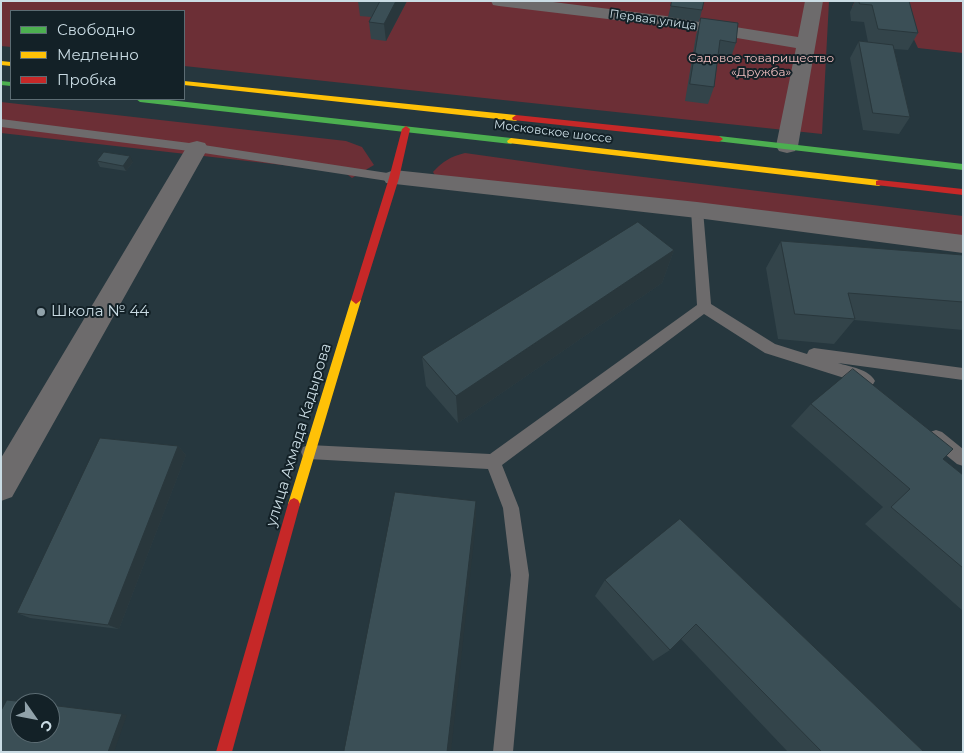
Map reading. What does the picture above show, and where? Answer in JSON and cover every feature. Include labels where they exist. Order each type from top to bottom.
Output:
[{"type":"main road","name":"Московское шоссе","points":[[185,82],[787,146],[963,167]]},
{"type":"main road","name":"Московское шоссе","points":[[149,100],[963,192]]},
{"type":"main road","name":"улица Ахмада Кадырова","points":[[224,752],[309,452],[394,178],[406,129]]},
{"type":"street","name":"Первая улица","points":[[499,1],[666,21],[806,44]]},
{"type":"street","points":[[787,146],[814,1]]},
{"type":"street","points":[[1,487],[197,148]]},
{"type":"street","points":[[394,178],[697,210],[963,244]]},
{"type":"lane","points":[[1,123],[197,148],[394,178]]},
{"type":"lane","points":[[697,210],[704,307]]},
{"type":"lane","points":[[704,307],[770,349],[862,377],[876,388]]},
{"type":"lane","points":[[309,452],[493,462],[704,307]]},
{"type":"lane","points":[[770,349],[963,374]]},
{"type":"lane","points":[[927,430],[963,459]]},
{"type":"lane","points":[[493,462],[511,508],[520,575],[503,752]]},
{"type":"green space","name":"Садовое товарищество «Дружба»","points":[[1,1],[829,1],[822,134],[185,66],[185,10],[10,10],[10,47],[1,46]]},
{"type":"green space","points":[[855,1],[963,1],[963,53],[918,48],[902,14],[852,7]]},
{"type":"green space","points":[[1,102],[346,141],[362,147],[374,165],[352,178],[344,172],[1,133]]},
{"type":"green space","points":[[465,153],[586,170],[963,216],[963,247],[437,179],[433,172],[440,165],[451,158]]},
{"type":"building","points":[[380,1],[396,1],[384,24],[369,22]]},
{"type":"building","points":[[672,1],[704,1],[702,10],[671,6]]},
{"type":"building","points":[[859,1],[909,1],[918,33],[878,29],[872,5],[860,4]]},
{"type":"building","points":[[701,18],[738,23],[736,43],[720,40],[714,87],[690,84]]},
{"type":"building","points":[[859,41],[893,45],[910,117],[873,113]]},
{"type":"building","points":[[104,152],[130,156],[123,166],[97,161]]},
{"type":"building","points":[[638,222],[674,250],[456,396],[422,357]]},
{"type":"building","points":[[781,241],[963,255],[963,302],[848,293],[855,319],[795,314]]},
{"type":"building","points":[[853,369],[953,449],[943,459],[963,475],[963,568],[891,507],[910,489],[811,404]]},
{"type":"building","points":[[100,438],[178,446],[108,625],[17,613]]},
{"type":"building","points":[[395,492],[476,501],[447,752],[344,752]]},
{"type":"building","points":[[680,519],[924,752],[822,752],[696,624],[670,650],[605,580]]},
{"type":"building","points":[[7,700],[10,700],[10,743],[60,743],[60,706],[122,714],[108,752],[1,752],[1,711]]},
{"type":"traffic: fast","points":[[1,83],[10,84]]},
{"type":"traffic: fast","points":[[149,100],[511,141]]},
{"type":"traffic: fast","points":[[719,139],[963,167]]},
{"type":"traffic: slow","points":[[1,63],[10,64]]},
{"type":"traffic: slow","points":[[185,83],[516,118]]},
{"type":"traffic: slow","points":[[511,141],[879,183]]},
{"type":"traffic: slow","points":[[294,504],[356,300]]},
{"type":"traffic: jam","points":[[516,118],[719,139]]},
{"type":"traffic: jam","points":[[356,300],[394,178],[406,129]]},
{"type":"traffic: jam","points":[[879,183],[963,192]]},
{"type":"traffic: jam","points":[[224,752],[294,504]]},
{"type":"place","name":"Школа № 44","points":[[41,312]]}]
